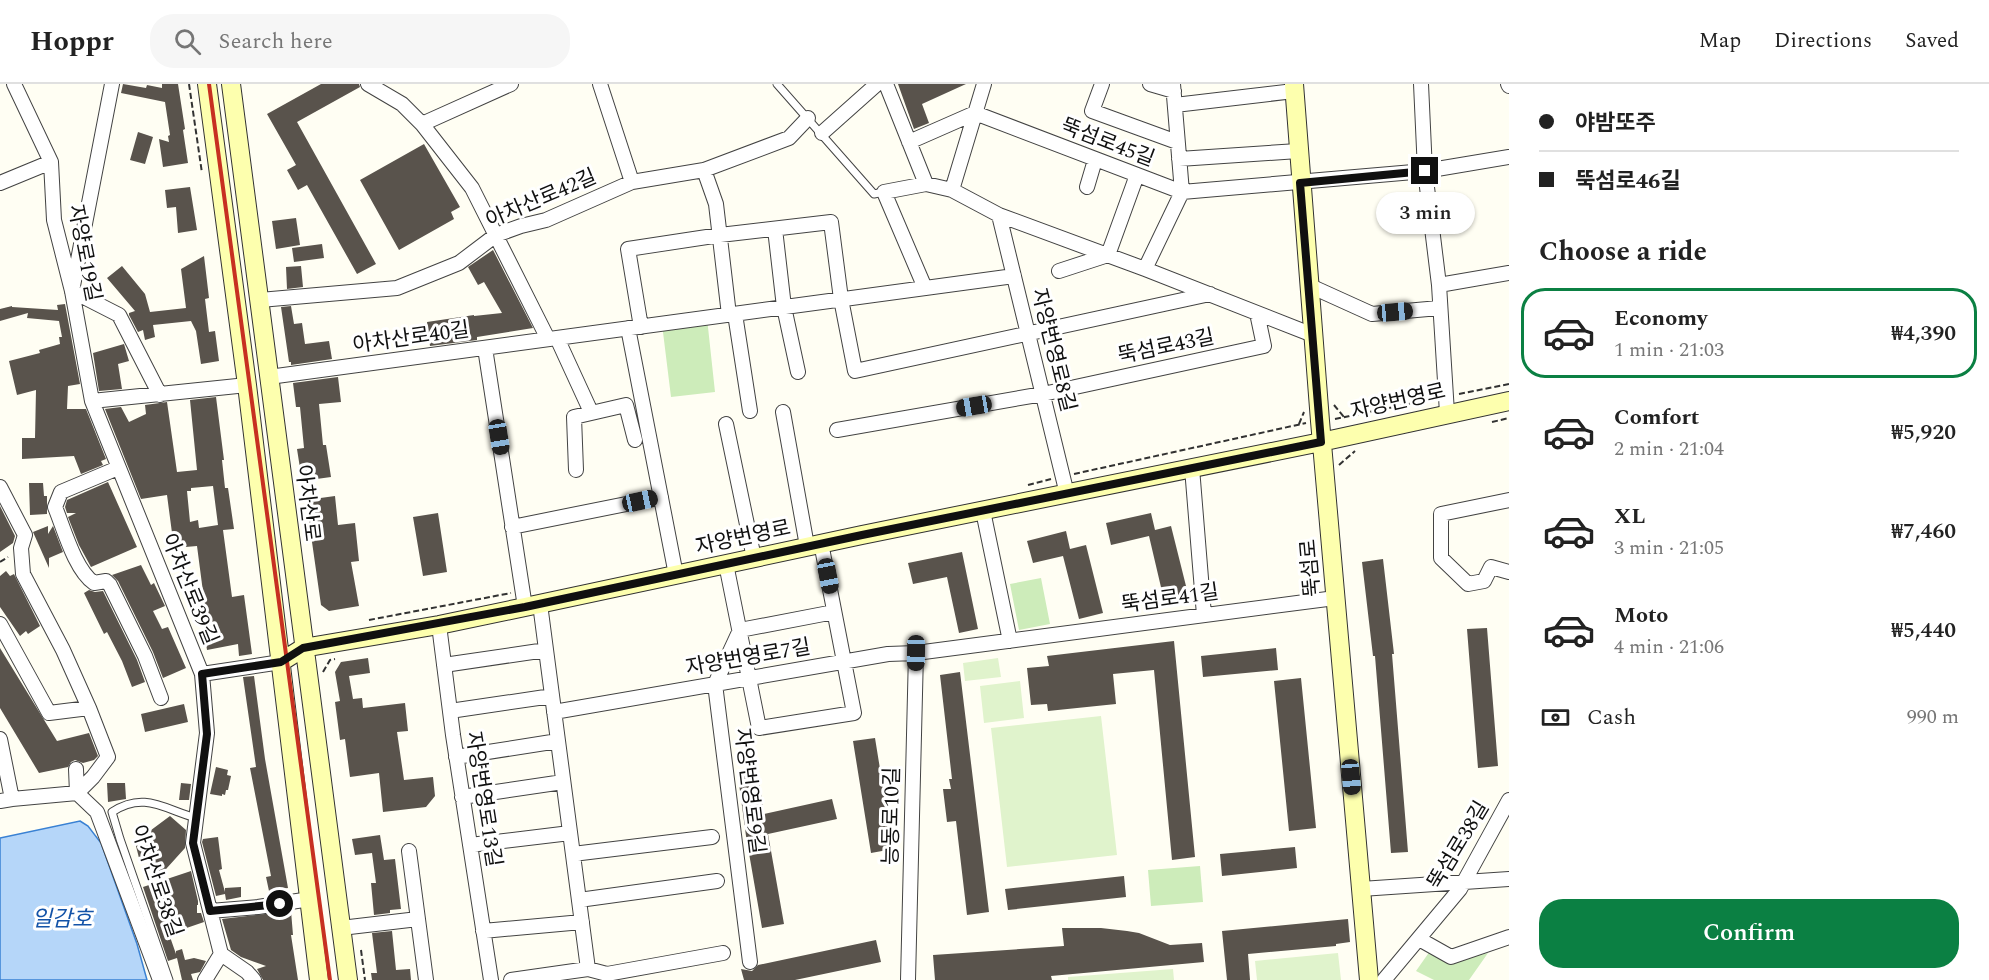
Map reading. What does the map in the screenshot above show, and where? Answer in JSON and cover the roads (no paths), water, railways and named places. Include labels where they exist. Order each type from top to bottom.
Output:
[{"type":"main road","points":[[207,84],[247,385],[319,980]]},
{"type":"main road","name":"아차산로","points":[[231,84],[348,980]]},
{"type":"main road","name":"뚝섬로","points":[[1294,87],[1321,442],[1369,980]]},
{"type":"main road","name":"자양번영로","points":[[303,648],[439,625],[814,545],[1321,442],[1447,413],[1509,403]]},
{"type":"main road","points":[[281,662],[303,648]]},
{"type":"street","name":"자양로19길","points":[[14,84],[51,162],[54,220],[72,291],[92,401]]},
{"type":"street","points":[[112,84],[72,291],[119,315],[160,395]]},
{"type":"street","points":[[368,84],[402,104],[422,124],[472,188],[591,412]]},
{"type":"street","points":[[422,124],[511,84]]},
{"type":"street","points":[[600,84],[632,182]]},
{"type":"street","points":[[822,133],[877,84]]},
{"type":"street","points":[[886,84],[926,184],[884,192],[925,288]]},
{"type":"street","points":[[952,190],[984,84]]},
{"type":"street","points":[[1102,84],[1092,111],[1177,142]]},
{"type":"street","points":[[1150,84],[1174,93],[1294,87]]},
{"type":"street","points":[[1421,84],[1425,171],[1439,285],[1447,413]]},
{"type":"street","points":[[1146,269],[1182,192],[1174,93]]},
{"type":"street","points":[[909,142],[975,113]]},
{"type":"street","name":"뚝섬로45길","points":[[975,113],[1182,192],[1425,171],[1509,157]]},
{"type":"street","name":"아차산로42길","points":[[260,300],[397,288],[459,263],[496,235],[546,220],[632,182],[704,170],[789,138],[808,118]]},
{"type":"street","points":[[1179,159],[1298,151]]},
{"type":"street","points":[[1087,187],[1095,160]]},
{"type":"street","points":[[0,183],[51,162]]},
{"type":"street","points":[[704,170],[716,204],[732,314],[750,411]]},
{"type":"street","points":[[1059,270],[1108,255],[1137,175]]},
{"type":"street","name":"뚝섬로43길","points":[[926,184],[952,190],[999,215],[1146,269],[1313,335]]},
{"type":"street","name":"자양번영로8길","points":[[999,215],[1067,494]]},
{"type":"street","points":[[676,575],[634,328],[628,249],[831,222],[841,299]]},
{"type":"street","points":[[775,229],[784,307],[798,372]]},
{"type":"street","points":[[1439,285],[1509,273]]},
{"type":"street","name":"아차산로40길","points":[[269,377],[1014,276]]},
{"type":"street","points":[[1308,285],[1372,314],[1439,308]]},
{"type":"street","name":"뚝섬로43길","points":[[841,299],[855,371],[1210,294]]},
{"type":"street","name":"뚝섬로43길","points":[[1043,394],[1264,346],[1257,313]]},
{"type":"street","points":[[485,348],[513,527],[532,606],[546,650],[588,969]]},
{"type":"street","points":[[92,401],[247,385]]},
{"type":"street","points":[[837,430],[1043,394]]},
{"type":"street","name":"아차산로39길","points":[[92,401],[202,674],[207,734],[193,843],[221,954]]},
{"type":"street","points":[[576,470],[574,417],[626,405],[635,440]]},
{"type":"street","name":"자양번영로7길","points":[[759,728],[854,713],[834,612],[814,545],[783,412]]},
{"type":"street","points":[[726,424],[754,558]]},
{"type":"street","points":[[118,468],[61,492],[55,507],[81,568],[91,582],[105,580],[110,585],[145,656],[161,698]]},
{"type":"street","points":[[1192,468],[1204,615]]},
{"type":"street","points":[[0,487],[25,535],[21,548],[23,574],[63,650],[108,757],[77,793],[6,800],[0,739]]},
{"type":"street","points":[[513,527],[661,497]]},
{"type":"street","points":[[1509,500],[1441,514],[1441,558],[1468,584],[1484,581],[1491,567],[1509,572]]},
{"type":"street","points":[[984,511],[1010,641]]},
{"type":"street","name":"자양번영로9길","points":[[726,564],[759,728]]},
{"type":"street","name":"뚝섬로41길","points":[[916,653],[1335,598]]},
{"type":"street","name":"자양번영로7길","points":[[740,630],[834,612]]},
{"type":"street","points":[[0,624],[49,713],[89,708]]},
{"type":"street","name":"자양번영로13길","points":[[439,625],[456,757],[491,980]]},
{"type":"street","points":[[715,684],[740,630]]},
{"type":"street","points":[[444,665],[546,650]]},
{"type":"street","name":"자양번영로7길","points":[[554,712],[888,654],[916,653]]},
{"type":"street","name":"능동로10길","points":[[908,980],[916,653]]},
{"type":"street","points":[[202,674],[281,662]]},
{"type":"street","name":"자양번영로9길","points":[[715,684],[750,962]]},
{"type":"street","points":[[450,711],[552,696]]},
{"type":"street","points":[[456,757],[558,741]]},
{"type":"street","points":[[76,769],[77,793],[97,812],[160,980]]},
{"type":"street","points":[[462,797],[563,782]]},
{"type":"street","name":"뚝섬로38길","points":[[1384,980],[1464,882],[1509,800]]},
{"type":"street","points":[[470,845],[570,833]]},
{"type":"street","points":[[573,854],[712,837]]},
{"type":"street","points":[[409,850],[426,980]]},
{"type":"street","points":[[1361,889],[1509,879]]},
{"type":"street","points":[[579,900],[717,881]]},
{"type":"street","points":[[210,911],[310,899]]},
{"type":"street","points":[[341,928],[418,919]]},
{"type":"street","points":[[483,931],[582,922]]},
{"type":"street","points":[[1419,939],[1451,957],[1509,937]]},
{"type":"street","points":[[511,980],[588,969],[607,974],[723,953]]},
{"type":"street","points":[[205,980],[221,954],[247,972],[254,980]]},
{"type":"lane","points":[[777,84],[874,194],[884,192]]},
{"type":"lane","name":"아차산로38길","points":[[168,980],[112,812],[141,801],[153,802],[196,818]]},
{"type":"water","name":"일감호","points":[[80,821],[88,826],[101,843],[137,944],[147,980],[0,980],[0,838]]},
{"type":"railway","points":[[209,84],[330,980]]}]
